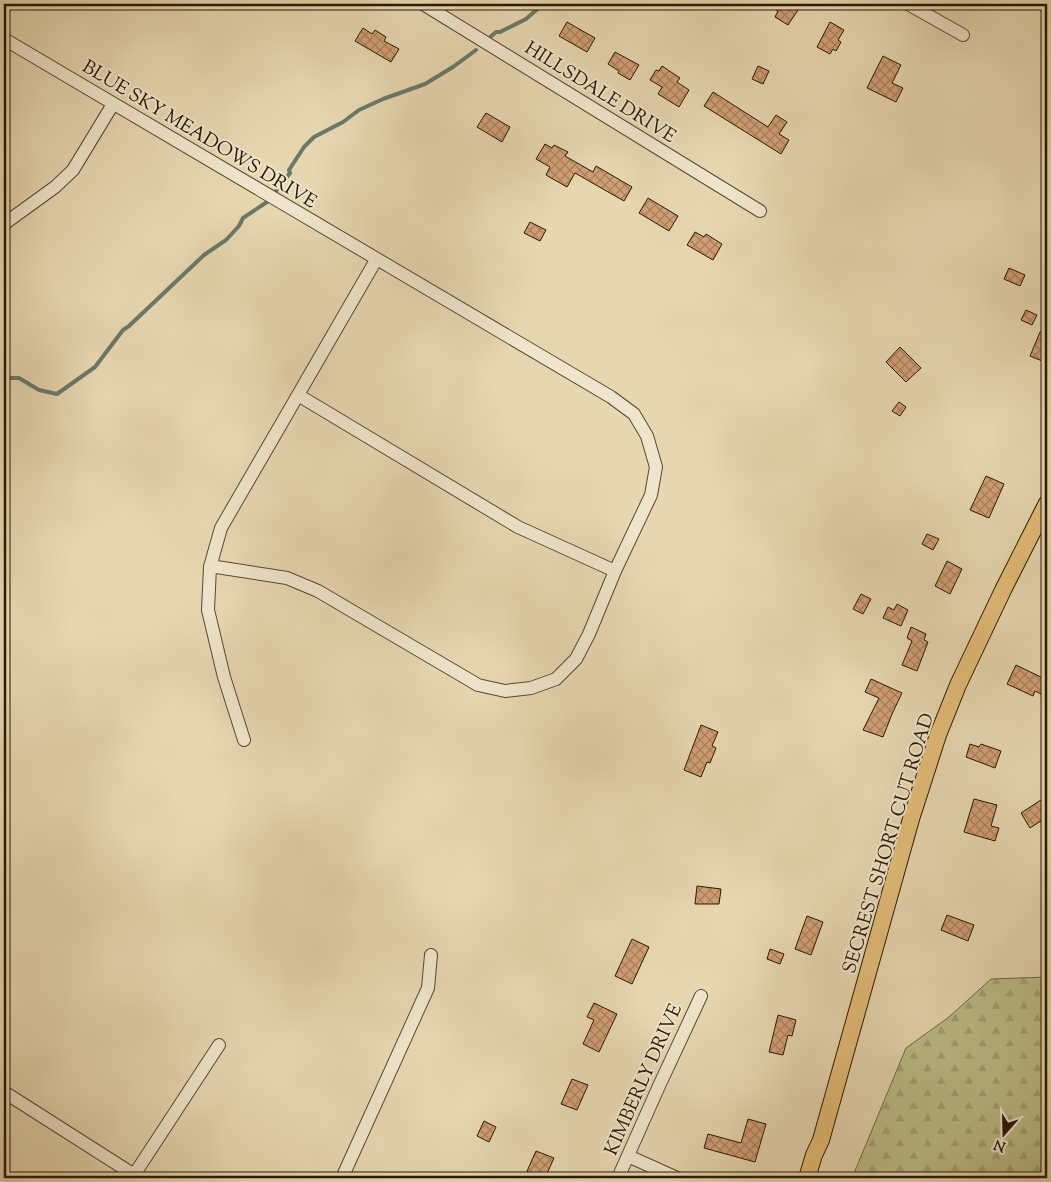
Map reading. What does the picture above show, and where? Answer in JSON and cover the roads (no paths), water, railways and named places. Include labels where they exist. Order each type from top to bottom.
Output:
[{"type":"main road","name":"SECREST SHORT CUT ROAD","points":[[807,1178],[820,1140],[911,819],[938,735],[962,677],[1047,503]]},
{"type":"street","name":"HILLSDALE DRIVE","points":[[423,4],[760,211]]},
{"type":"street","points":[[908,4],[963,35]]},
{"type":"street","name":"BLUE SKY MEADOWS DRIVE","points":[[4,39],[611,397],[634,414],[647,436],[656,466],[651,495],[615,571],[589,634],[576,658],[556,679],[531,688],[505,692],[478,685],[318,591],[287,578],[210,566]]},
{"type":"street","points":[[4,224],[55,188],[73,170],[112,104]]},
{"type":"street","points":[[244,740],[224,677],[208,610],[210,566],[221,528],[376,260]]},
{"type":"street","points":[[298,395],[518,527],[615,571]]},
{"type":"street","points":[[342,1178],[428,988],[431,955]]},
{"type":"street","name":"KIMBERLY DRIVE","points":[[618,1178],[658,1086],[701,996]]},
{"type":"street","points":[[4,1092],[137,1176],[220,1045]]},
{"type":"street","points":[[628,1156],[677,1178]]},
{"type":"waterway","points":[[488,39],[496,32],[500,32],[526,19],[543,4]]},
{"type":"waterway","points":[[276,191],[290,173],[289,170],[304,147],[314,137],[343,122],[359,110],[425,84],[476,50]]},
{"type":"waterway","points":[[4,383],[9,378],[19,378],[39,390],[57,394],[95,367],[123,330],[204,255],[226,240],[239,226],[243,218],[267,202]]}]
